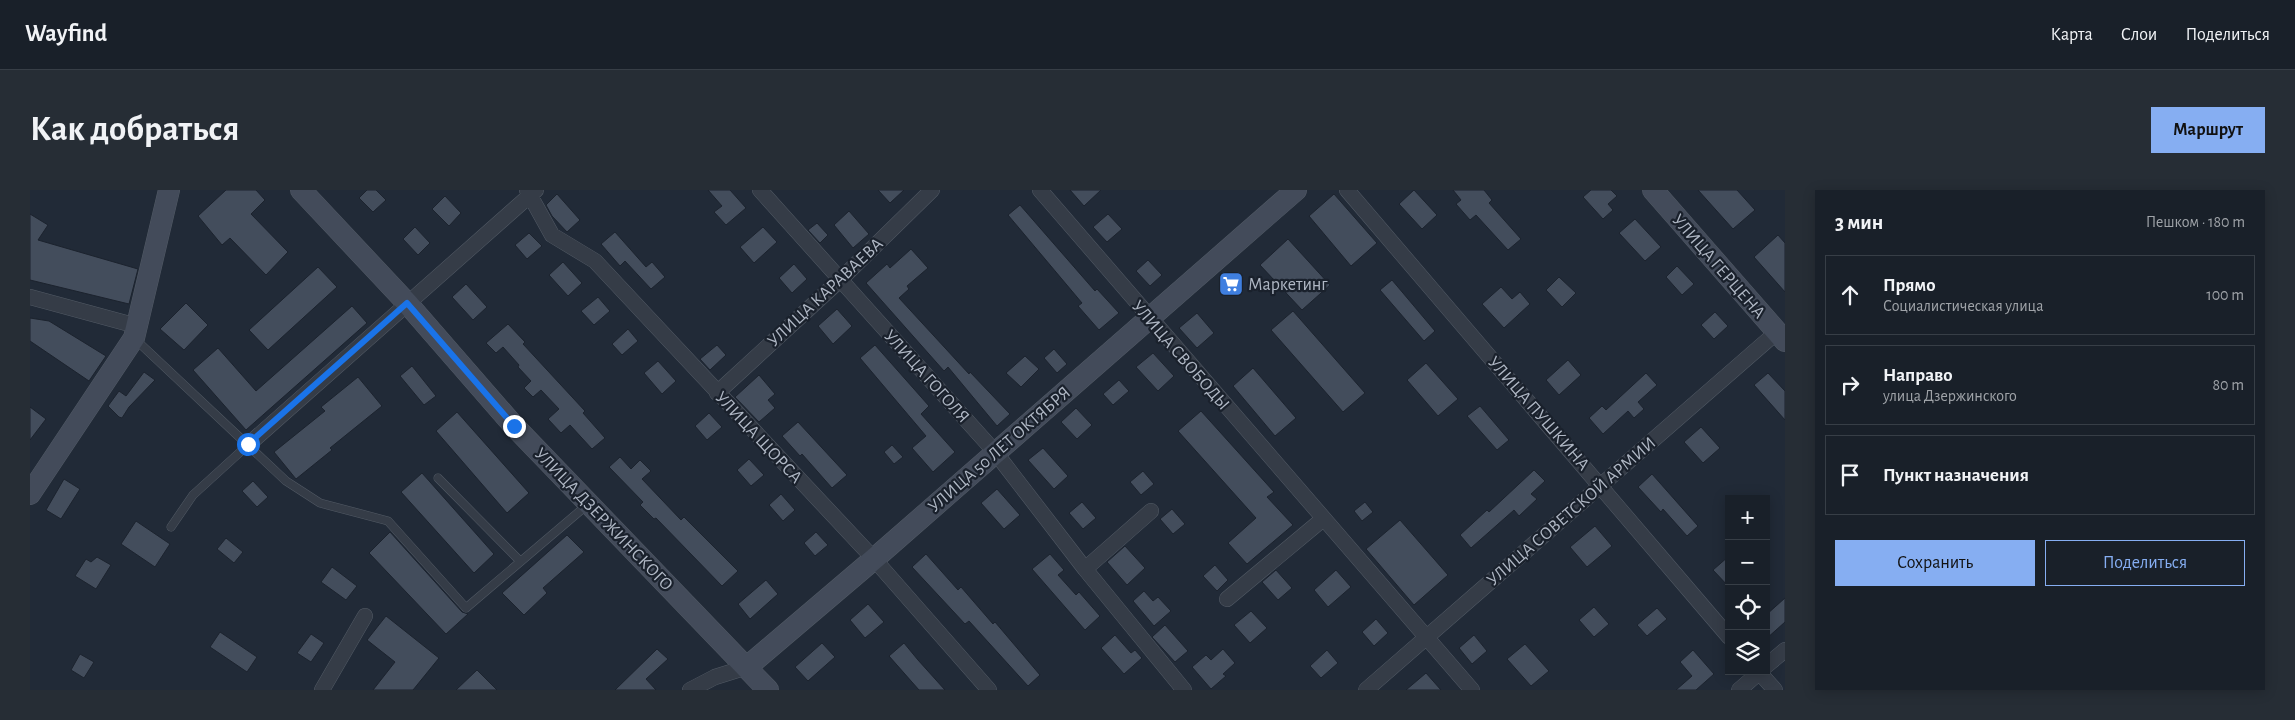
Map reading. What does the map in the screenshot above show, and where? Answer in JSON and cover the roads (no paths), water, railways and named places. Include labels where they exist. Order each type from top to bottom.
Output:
[{"type":"street","points":[[30,494],[135,332],[169,190]]},
{"type":"street","name":"УЛИЦА ДЗЕРЖИНСКОГО","points":[[300,190],[407,303],[514,426],[768,690]]},
{"type":"street","name":"УЛИЦА ГОГОЛЯ","points":[[760,190],[995,452],[1085,569],[1184,690]]},
{"type":"street","name":"УЛИЦА КАРАВАЕВА","points":[[717,393],[840,279],[932,190]]},
{"type":"street","name":"УЛИЦА СВОБОДЫ","points":[[1040,190],[1472,690]]},
{"type":"street","name":"УЛИЦА 50 ЛЕТ ОКТЯБРЯ","points":[[690,690],[715,684],[747,667],[874,559],[1296,190]]},
{"type":"street","name":"УЛИЦА ПУШКИНА","points":[[1347,190],[1725,631]]},
{"type":"street","name":"УЛИЦА ГЕРЦЕНА","points":[[1653,190],[1781,337]]},
{"type":"street","points":[[248,444],[531,192]]},
{"type":"street","name":"УЛИЦА ЩОРСА","points":[[531,192],[552,235],[595,261],[874,559],[990,690]]},
{"type":"street","points":[[30,297],[135,332]]},
{"type":"street","name":"УЛИЦА СОВЕТСКОЙ АРМИИ","points":[[1366,690],[1601,486],[1781,337]]},
{"type":"street","points":[[1085,569],[1151,511]]},
{"type":"street","points":[[1227,599],[1323,518]]},
{"type":"street","points":[[322,690],[365,616]]},
{"type":"street","points":[[1770,662],[1785,650]]},
{"type":"street","points":[[1739,690],[1756,675]]},
{"type":"street","points":[[1764,675],[1775,690]]},
{"type":"lane","points":[[135,332],[286,481],[320,504],[388,522],[466,608],[588,503]]},
{"type":"lane","points":[[171,527],[193,495],[248,444]]},
{"type":"lane","points":[[438,478],[520,561]]},
{"type":"place","name":"Маркетинг","points":[[1231,284]]}]
